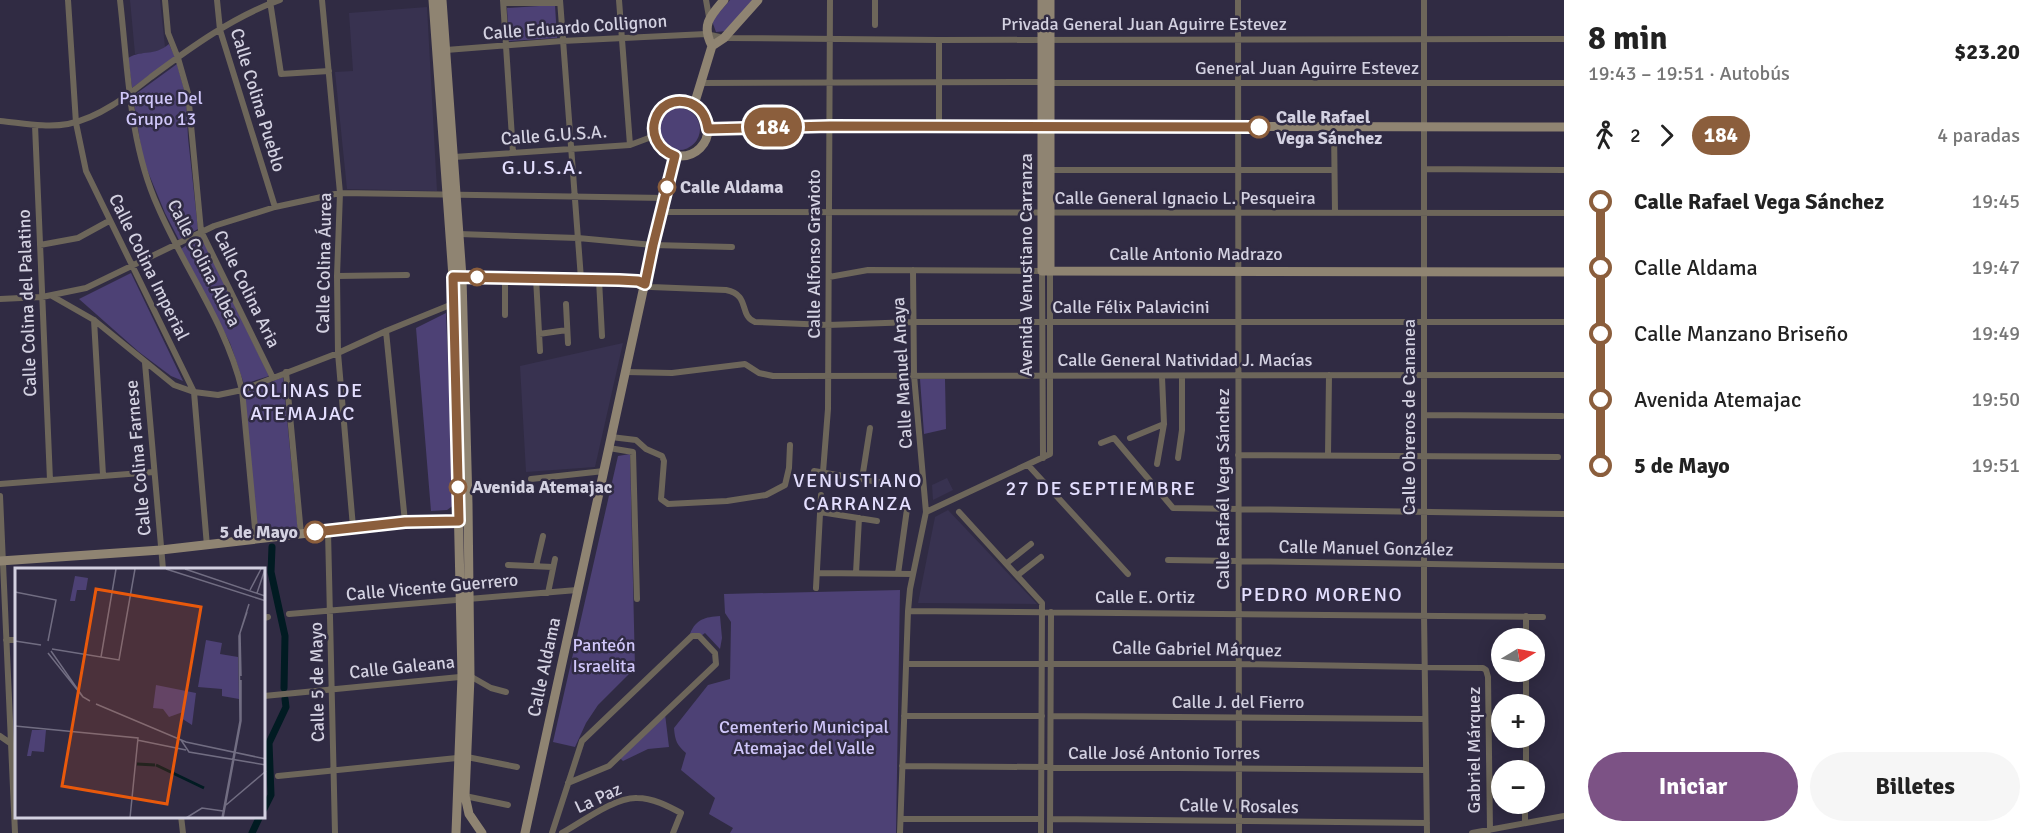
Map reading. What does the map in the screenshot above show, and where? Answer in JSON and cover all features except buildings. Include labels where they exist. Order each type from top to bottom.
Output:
[{"type":"street","name":"Calle Colina Imperial","points":[[68,0],[76,123],[86,171],[194,392],[207,546]]},
{"type":"street","name":"Calle Colina Albea","points":[[120,0],[130,94],[138,147],[145,174],[158,208],[226,337],[237,368],[242,390],[256,539]]},
{"type":"street","name":"Calle Colina Aria","points":[[165,0],[168,33],[188,93],[201,231],[273,378]]},
{"type":"street","name":"Calle Colina Pueblo","points":[[217,0],[220,30],[275,207]]},
{"type":"street","points":[[0,121],[56,126],[76,123],[130,94],[220,30],[270,2],[280,0]]},
{"type":"street","name":"Calle Colina Áurea","points":[[322,0],[340,193],[337,276],[338,353],[353,527]]},
{"type":"street","points":[[433,0],[452,194],[458,302],[466,676],[463,758],[456,833]]},
{"type":"street","points":[[442,0],[454,157],[452,194],[459,234],[457,277]]},
{"type":"street","points":[[619,0],[630,145]]},
{"type":"street","points":[[706,0],[709,17],[706,34],[712,46]]},
{"type":"street","points":[[709,17],[724,0]]},
{"type":"street","points":[[694,105],[712,46],[724,38],[758,0]]},
{"type":"street","name":"Calle Alfonso Gravioto","points":[[823,472],[828,409],[830,0]]},
{"type":"street","points":[[875,0],[875,25]]},
{"type":"street","name":"Avenida Venustiano Carranza","points":[[1042,0],[1046,39],[1046,271],[1051,375],[1050,454],[1043,458],[1042,322],[1046,271]]},
{"type":"street","name":"Avenida Venustiano Carranza","points":[[1046,39],[1050,0]]},
{"type":"street","name":"Calle Rafaél Vega Sánchez","points":[[1238,0],[1239,833]]},
{"type":"street","name":"Calle Obreros de Cananea","points":[[1424,0],[1424,719],[1427,833]]},
{"type":"street","points":[[270,2],[281,74],[328,71]]},
{"type":"street","points":[[513,153],[504,2],[560,2],[581,279]]},
{"type":"street","name":"Calle Eduardo Collignon","points":[[446,50],[562,41],[706,34],[724,38]]},
{"type":"street","name":"Privada General Juan Aguirre Estevez","points":[[724,38],[1564,39]]},
{"type":"street","points":[[939,40],[939,126]]},
{"type":"street","name":"General Juan Aguirre Estevez","points":[[701,83],[1564,83]]},
{"type":"street","points":[[676,102],[686,102],[694,105],[704,115],[708,129],[707,137],[698,150],[691,155],[675,156],[662,149],[654,136],[653,127],[660,110],[676,102]]},
{"type":"street","name":"Calle Colina del Palatino","points":[[35,125],[50,480]]},
{"type":"street","points":[[708,129],[830,126],[1564,127]]},
{"type":"street","name":"Avenida Venustiano Carranza","points":[[1046,126],[1050,170],[1046,214]]},
{"type":"street","points":[[1334,127],[1335,213]]},
{"type":"street","name":"Calle G.U.S.A.","points":[[454,157],[630,145],[654,136]]},
{"type":"street","name":"Calle Aldama","points":[[525,833],[653,245],[675,156]]},
{"type":"street","points":[[1424,169],[1564,170]]},
{"type":"street","points":[[1050,170],[1335,170]]},
{"type":"street","points":[[0,299],[52,296],[87,288],[178,246],[201,231],[275,207],[340,193],[665,198]]},
{"type":"street","name":"Calle General Ignacio L. Pesqueira","points":[[662,212],[1564,213]]},
{"type":"street","points":[[40,245],[78,238],[109,221]]},
{"type":"street","points":[[459,234],[578,238],[653,245],[732,248]]},
{"type":"street","name":"Calle Antonio Madrazo","points":[[828,277],[868,270],[1564,272]]},
{"type":"street","name":"Calle Manuel Anaya","points":[[900,833],[908,610],[926,512],[914,375],[913,270]]},
{"type":"street","points":[[337,276],[407,275]]},
{"type":"street","points":[[457,277],[638,281],[645,284]]},
{"type":"street","points":[[505,278],[505,315]]},
{"type":"street","points":[[536,278],[540,351]]},
{"type":"street","points":[[599,280],[602,336]]},
{"type":"street","name":"Calle Félix Palavicini","points":[[645,284],[651,287],[734,292],[741,297],[750,320],[755,322],[828,326],[914,322],[1564,322]]},
{"type":"street","points":[[52,296],[94,320],[174,385],[194,392],[218,395],[242,390],[338,353],[458,302]]},
{"type":"street","points":[[566,304],[568,343]]},
{"type":"street","points":[[94,320],[103,475]]},
{"type":"street","points":[[539,334],[567,330]]},
{"type":"street","points":[[386,331],[405,522]]},
{"type":"street","name":"Calle Colina Farnese","points":[[145,363],[163,568]]},
{"type":"street","name":"Calle General Natividad J. Macías","points":[[626,372],[672,373],[745,364],[759,373],[773,376],[1564,375]]},
{"type":"street","points":[[286,372],[302,534]]},
{"type":"street","points":[[1328,455],[1329,375]]},
{"type":"street","points":[[1178,458],[1182,430],[1182,376]]},
{"type":"street","points":[[1157,464],[1164,424],[1162,377]]},
{"type":"street","points":[[1424,415],[1562,416]]},
{"type":"street","points":[[1130,438],[1164,424]]},
{"type":"street","points":[[862,479],[870,428]]},
{"type":"street","points":[[611,437],[636,440],[646,449],[662,456],[664,461],[661,499],[668,504],[727,501],[766,495],[785,485],[789,468],[790,446]]},
{"type":"street","points":[[1101,443],[1114,438],[1173,508],[1564,514]]},
{"type":"street","points":[[609,448],[633,452],[637,599]]},
{"type":"street","points":[[1238,455],[1558,457]]},
{"type":"street","points":[[926,512],[1043,458]]},
{"type":"street","points":[[1028,465],[1128,574]]},
{"type":"street","points":[[531,479],[604,471]]},
{"type":"street","points":[[814,471],[890,484]]},
{"type":"street","points":[[0,484],[154,472]]},
{"type":"street","points":[[816,588],[821,495]]},
{"type":"street","points":[[0,496],[1,561],[13,719],[10,743],[15,796],[15,833]]},
{"type":"street","points":[[898,574],[907,509]]},
{"type":"street","points":[[820,512],[877,521]]},
{"type":"street","points":[[959,512],[1042,603],[1041,833]]},
{"type":"street","points":[[856,573],[858,518]]},
{"type":"street","points":[[1,561],[207,546],[405,522],[464,522]]},
{"type":"street","name":"Calle 5 de Mayo","points":[[328,531],[335,833]]},
{"type":"street","points":[[536,566],[543,536]]},
{"type":"street","points":[[1007,563],[1031,544]]},
{"type":"street","points":[[1018,575],[1041,557]]},
{"type":"street","points":[[548,592],[555,559]]},
{"type":"street","name":"Calle Manuel González","points":[[1168,560],[1564,566]]},
{"type":"street","points":[[508,565],[553,567]]},
{"type":"street","points":[[817,573],[913,574]]},
{"type":"street","name":"Calle Vicente Guerrero","points":[[289,614],[577,590]]},
{"type":"street","name":"Calle E. Ortiz","points":[[908,610],[1543,616]]},
{"type":"street","points":[[1050,833],[1051,612]]},
{"type":"street","points":[[1526,616],[1526,628]]},
{"type":"street","points":[[552,833],[568,783],[582,741],[692,636],[699,636],[715,653],[716,664],[609,766],[568,783]]},
{"type":"street","points":[[6,640],[15,639]]},
{"type":"street","name":"Calle Gabriel Márquez","points":[[906,664],[1239,664],[1480,667],[1486,670]]},
{"type":"street","name":"Gabriel Márquez","points":[[1486,670],[1488,677],[1490,830]]},
{"type":"street","points":[[466,676],[491,688],[506,692]]},
{"type":"street","name":"Calle Galeana","points":[[266,696],[466,676]]},
{"type":"street","points":[[904,716],[1042,716]]},
{"type":"street","name":"Calle J. del Fierro","points":[[1051,716],[1424,719]]},
{"type":"street","points":[[0,736],[10,743]]},
{"type":"street","points":[[463,758],[465,796],[469,814],[482,833]]},
{"type":"street","points":[[278,776],[463,758],[517,767]]},
{"type":"street","name":"Calle José Antonio Torres","points":[[902,766],[1425,771]]},
{"type":"street","points":[[465,796],[508,805]]},
{"type":"street","name":"La Paz","points":[[562,833],[614,804],[640,797],[681,813],[672,833]]},
{"type":"street","points":[[1525,814],[1525,823]]},
{"type":"street","points":[[1472,833],[1564,816]]},
{"type":"street","points":[[182,818],[183,833]]},
{"type":"street","points":[[901,819],[1041,819]]},
{"type":"street","name":"Calle V. Rosales","points":[[1051,819],[1427,823]]},
{"type":"shaded area","points":[[130,0],[160,0],[165,47],[158,52],[135,54]]},
{"type":"shaded area","points":[[427,7],[437,191],[347,189],[335,72],[353,71],[349,13]]},
{"type":"shaded area","points":[[623,343],[595,467],[526,472],[520,366]]},
{"type":"shaded area","points":[[947,478],[953,490],[933,500],[932,485]]},
{"type":"shaded area","points":[[948,510],[1037,604],[918,603],[935,517]]},
{"type":"green space","points":[[730,0],[754,0],[727,31],[716,32],[712,21]]},
{"type":"green space","points":[[555,5],[557,38],[509,41],[507,8]]},
{"type":"green space","name":"Parque Del Grupo 13","points":[[169,44],[175,57],[132,88],[128,58],[153,52]]},
{"type":"green space","name":"Parque Del Grupo 13","points":[[177,64],[186,96],[198,229],[179,240],[143,160],[133,96]]},
{"type":"green space","points":[[679,108],[694,114],[700,129],[694,144],[679,150],[664,144],[658,129],[664,114]]},
{"type":"green space","points":[[201,235],[269,376],[244,384],[230,343],[181,249]]},
{"type":"green space","points":[[131,273],[183,381],[171,376],[139,352],[79,299]]},
{"type":"green space","points":[[446,313],[454,505],[447,510],[431,511],[416,328]]},
{"type":"green space","points":[[283,377],[298,532],[258,536],[244,393]]},
{"type":"green space","points":[[920,379],[945,379],[946,429],[924,434]]},
{"type":"green space","name":"Panteón Israelita","points":[[630,454],[635,668],[598,705],[586,723],[575,747],[553,742],[618,456]]},
{"type":"green space","name":"Cementerio Municipal Atemajac del Valle","points":[[900,590],[896,833],[730,833],[733,828],[709,814],[715,798],[681,770],[686,753],[677,742],[674,728],[708,685],[730,679],[731,622],[725,613],[724,594]]},
{"type":"green space","points":[[720,616],[722,638],[720,649],[705,633],[701,636],[696,633],[690,634],[695,625],[702,620]]},
{"type":"green space","points":[[665,714],[669,747],[648,749],[623,761],[620,758]]},
{"type":"waterway","points":[[272,547],[271,572],[285,636],[284,688]]},
{"type":"waterway","points":[[266,805],[271,795],[269,743],[286,707],[285,699]]},
{"type":"waterway","points":[[252,833],[259,818]]},
{"type":"bus line","name":"184","points":[[315,532],[405,522],[459,521],[453,277],[619,280],[638,281],[645,284],[675,156],[662,149],[654,136],[655,118],[660,110],[668,105],[686,102],[694,105],[704,115],[708,129],[830,126],[1259,127]]},
{"type":"place","name":"Calle Rafael Vega Sánchez","points":[[1259,127]]},
{"type":"place","name":"Calle Aldama","points":[[667,187]]},
{"type":"place","name":"Avenida Atemajac","points":[[458,487]]},
{"type":"place","name":"5 de Mayo","points":[[315,532]]},
{"type":"district","name":"G.U.S.A.","points":[[543,167]]},
{"type":"district","name":"COLINAS DE ATEMAJAC","points":[[303,402]]},
{"type":"district","name":"27 DE SEPTIEMBRE","points":[[1101,488]]},
{"type":"district","name":"VENUSTIANO CARRANZA","points":[[858,492]]},
{"type":"district","name":"PEDRO MORENO","points":[[1322,594]]}]
